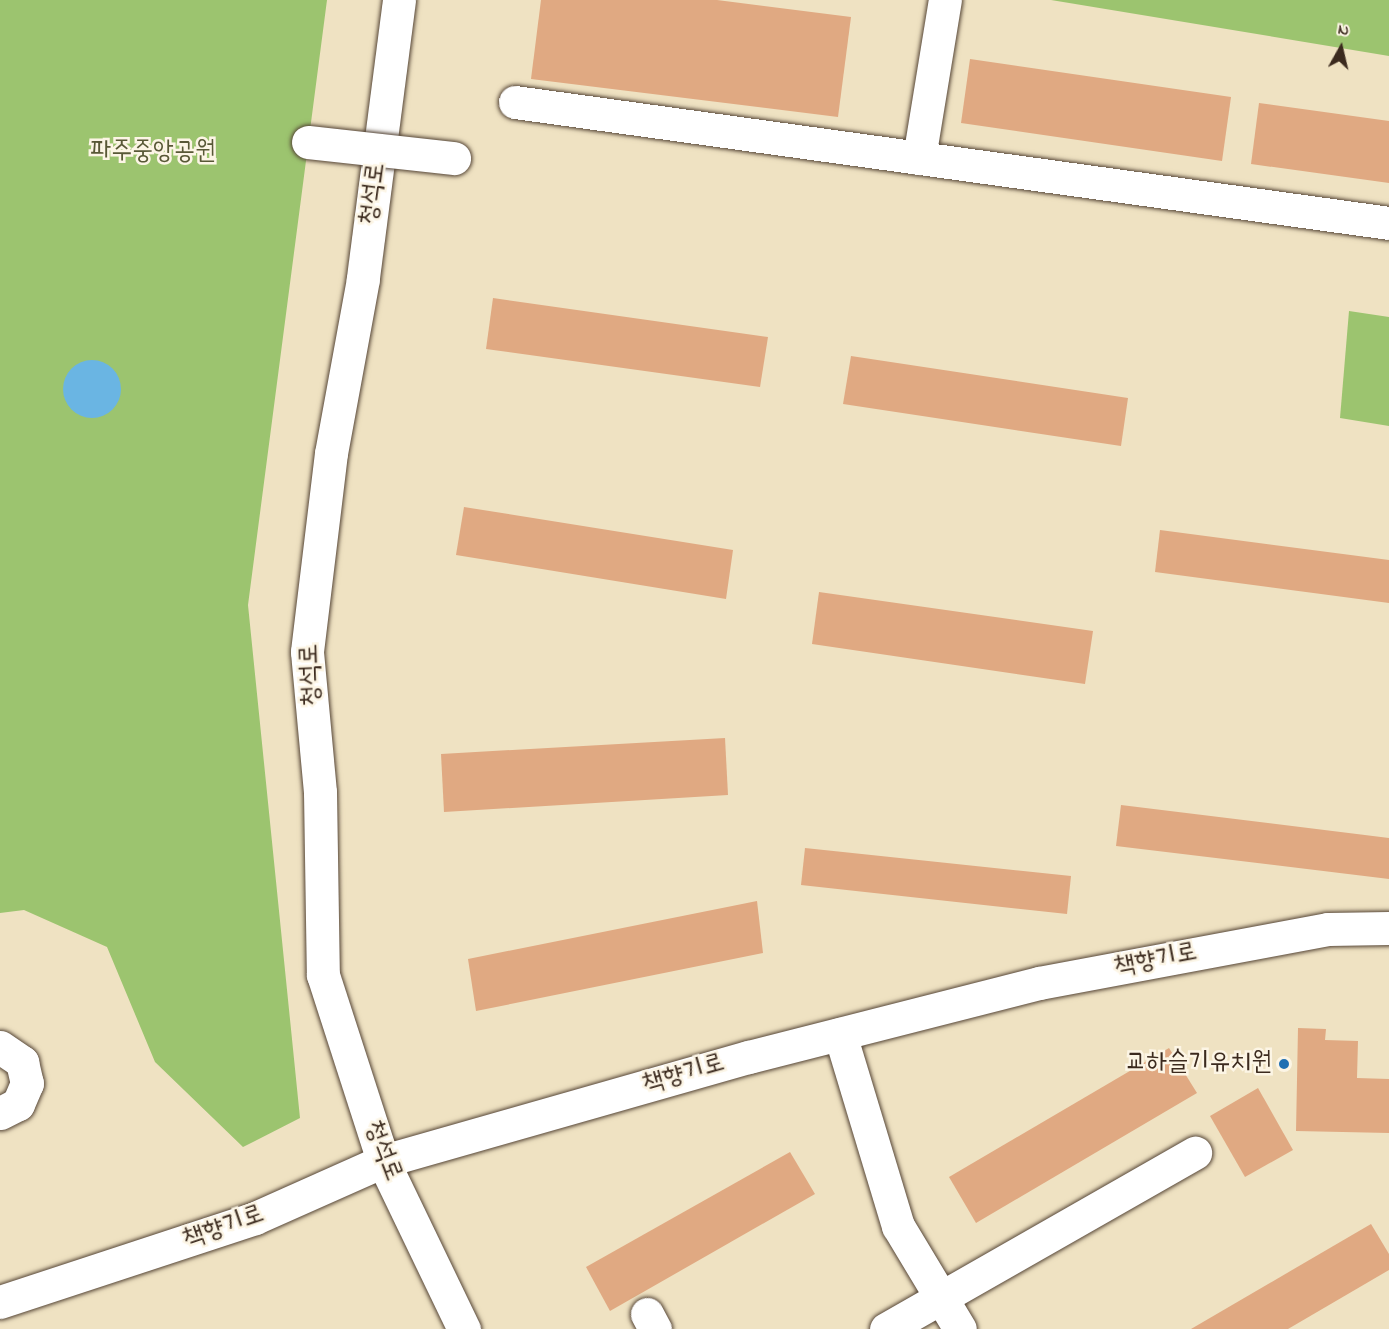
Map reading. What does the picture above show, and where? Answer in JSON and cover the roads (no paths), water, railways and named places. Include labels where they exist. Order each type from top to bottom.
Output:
[{"type":"street","name":"청석로","points":[[399,0],[363,279],[331,453],[308,652],[320,792],[323,975],[383,1161],[464,1329]]},
{"type":"street","points":[[919,158],[945,0]]},
{"type":"street","points":[[515,102],[1389,223]]},
{"type":"street","points":[[308,142],[454,158]]},
{"type":"street","name":"책향기로","points":[[0,1302],[255,1218],[383,1161],[840,1034],[1039,983],[1328,929],[1389,928]]},
{"type":"street","points":[[840,1034],[898,1226],[939,1300],[960,1329]]},
{"type":"street","points":[[0,1047],[22,1062],[27,1083],[18,1104],[0,1113]]},
{"type":"street","points":[[886,1329],[1195,1153]]},
{"type":"water","points":[[86,360],[98,360],[113,368],[121,383],[121,395],[113,410],[98,418],[86,418],[71,410],[63,395],[63,383],[71,368]]},
{"type":"place","name":"교하슬기유치원","points":[[1284,1064]]},
{"type":"park label","name":"파주중앙공원","points":[[153,153]]}]
